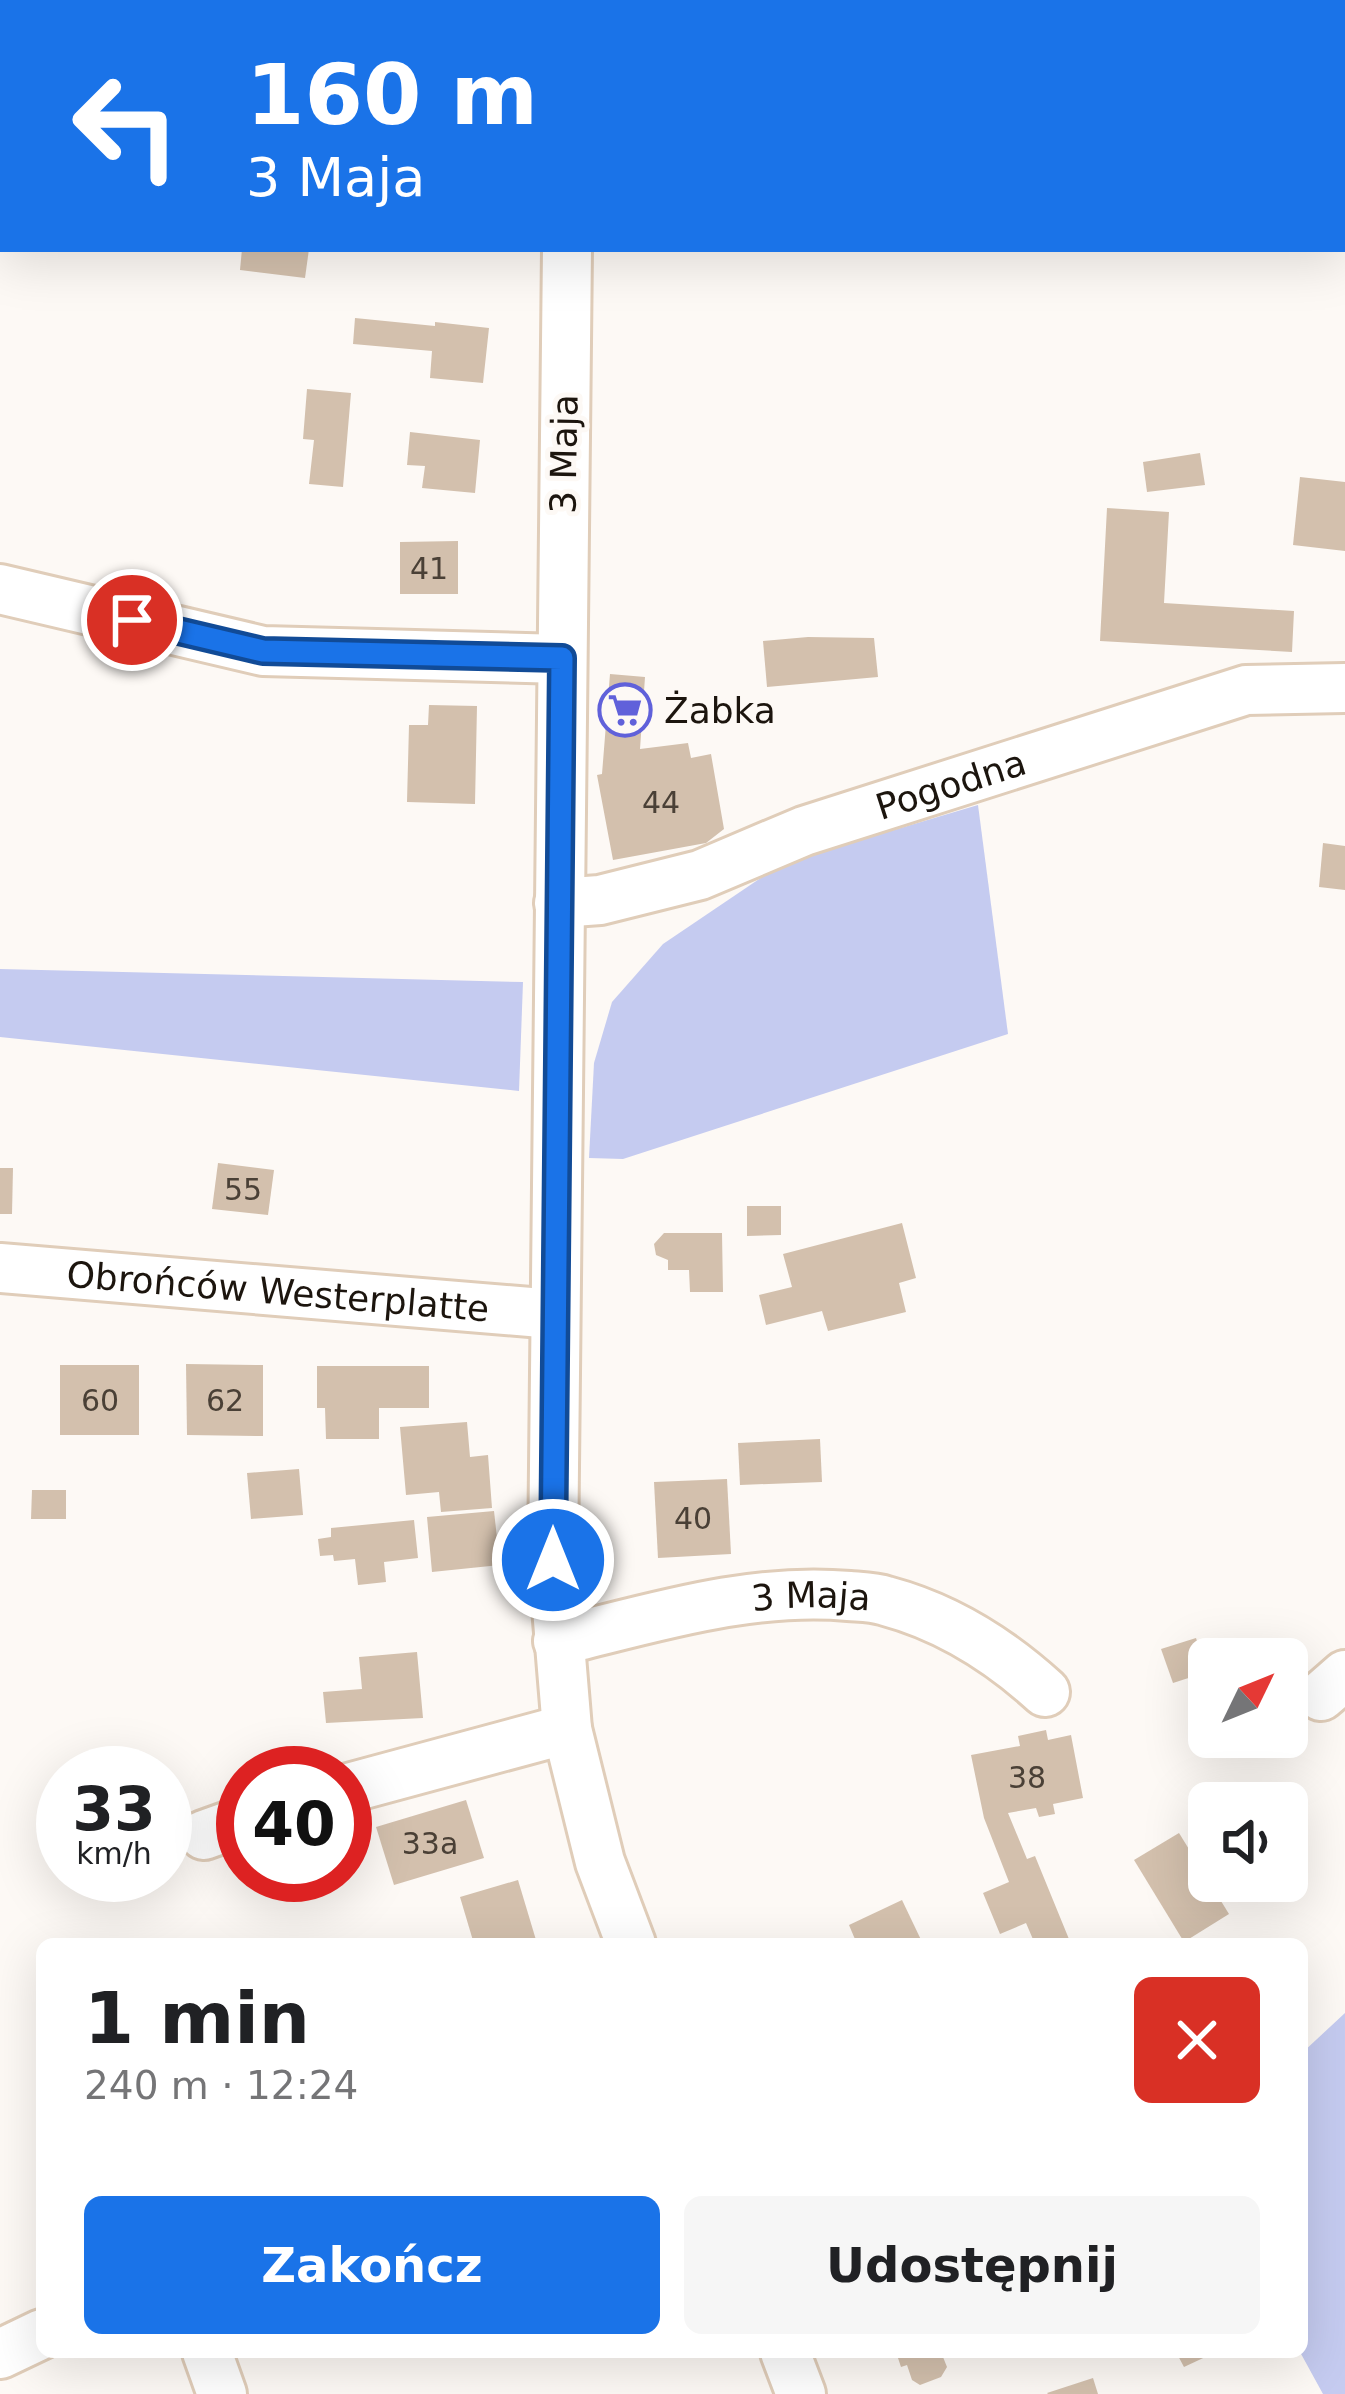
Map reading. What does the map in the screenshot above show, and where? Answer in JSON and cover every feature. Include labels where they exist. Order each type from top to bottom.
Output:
[{"type":"street","name":"3 Maja","points":[[567,252],[553,1560],[567,1729],[599,1862],[629,1938]]},
{"type":"street","points":[[0,589],[263,651],[562,658]]},
{"type":"street","name":"Pogodna","points":[[560,902],[600,900],[700,875],[803,831],[1246,690],[1345,688]]},
{"type":"street","name":"Obrońców Westerplatte","points":[[0,1268],[554,1314]]},
{"type":"street","name":"3 Maja","points":[[558,1641],[712,1604],[815,1593],[884,1600],[945,1623],[1012,1662],[1046,1692]]},
{"type":"street","points":[[372,1782],[567,1729]]},
{"type":"street","points":[[0,2354],[36,2337]]},
{"type":"street","points":[[209,2358],[222,2394]]},
{"type":"street","points":[[787,2358],[801,2394]]},
{"type":"shaded area","points":[[978,805],[1008,1034],[623,1159],[589,1158],[594,1063],[612,1002],[663,944],[783,863]]},
{"type":"shaded area","points":[[0,969],[523,982],[519,1091],[0,1037]]},
{"type":"shaded area","points":[[1345,2013],[1345,2394],[1323,2394],[1303,2358],[1308,2358],[1308,2047]]},
{"type":"building","points":[[242,252],[309,252],[305,278],[240,270]]},
{"type":"building","points":[[355,318],[489,328],[483,383],[430,378],[432,351],[353,344]]},
{"type":"building","points":[[307,389],[351,393],[343,487],[309,484],[314,440],[303,439]]},
{"type":"building","points":[[410,432],[480,440],[475,493],[422,488],[425,466],[407,465]]},
{"type":"building","points":[[1200,453],[1205,485],[1147,492],[1143,462]]},
{"type":"building","points":[[1300,477],[1345,482],[1345,551],[1293,545]]},
{"type":"building","points":[[1107,508],[1169,512],[1164,603],[1294,611],[1292,652],[1100,641]]},
{"type":"building","points":[[458,541],[458,594],[400,594],[400,542]]},
{"type":"building","points":[[874,638],[878,677],[767,687],[763,641]]},
{"type":"building","points":[[610,674],[645,677],[640,749],[688,743],[691,758],[711,754],[724,829],[706,843],[613,860],[597,775],[602,774]]},
{"type":"building","points":[[429,705],[477,706],[475,804],[407,802],[409,725],[428,725]]},
{"type":"building","points":[[1323,843],[1345,846],[1345,890],[1319,887]]},
{"type":"building","points":[[218,1163],[274,1170],[268,1215],[212,1209]]},
{"type":"building","points":[[0,1168],[13,1168],[12,1214],[0,1214]]},
{"type":"building","points":[[747,1206],[781,1206],[781,1235],[747,1236]]},
{"type":"building","points":[[902,1223],[916,1278],[899,1283],[906,1312],[828,1331],[822,1311],[766,1325],[759,1295],[792,1287],[783,1254]]},
{"type":"building","points":[[664,1233],[722,1233],[723,1292],[690,1292],[689,1270],[668,1270],[668,1260],[656,1255],[654,1244]]},
{"type":"building","points":[[186,1364],[263,1365],[263,1436],[187,1435]]},
{"type":"building","points":[[60,1365],[139,1365],[139,1435],[60,1435]]},
{"type":"building","points":[[317,1366],[429,1366],[429,1408],[379,1408],[379,1439],[326,1439],[325,1408],[317,1408]]},
{"type":"building","points":[[467,1422],[470,1457],[488,1455],[492,1508],[441,1512],[439,1492],[406,1495],[400,1427]]},
{"type":"building","points":[[820,1439],[822,1482],[740,1485],[738,1443]]},
{"type":"building","points":[[299,1469],[303,1515],[251,1519],[247,1473]]},
{"type":"building","points":[[727,1479],[731,1554],[658,1558],[654,1482]]},
{"type":"building","points":[[32,1490],[66,1490],[66,1519],[31,1519]]},
{"type":"building","points":[[494,1511],[500,1565],[432,1572],[427,1517]]},
{"type":"building","points":[[414,1520],[418,1558],[384,1562],[386,1582],[358,1585],[355,1559],[334,1561],[333,1555],[320,1556],[318,1539],[331,1537],[331,1528]]},
{"type":"building","points":[[1188,1641],[1188,1678],[1173,1683],[1161,1649]]},
{"type":"building","points":[[417,1652],[423,1718],[326,1723],[323,1692],[362,1689],[359,1657]]},
{"type":"building","points":[[1046,1730],[1048,1740],[1071,1735],[1083,1798],[1053,1804],[1055,1814],[1039,1817],[1036,1808],[1008,1813],[1027,1859],[1035,1856],[1069,1938],[1032,1938],[1026,1923],[1000,1934],[983,1893],[1009,1882],[984,1818],[971,1755],[1020,1746],[1018,1736]]},
{"type":"building","points":[[466,1800],[484,1858],[394,1885],[376,1827]]},
{"type":"building","points":[[1179,1833],[1188,1848],[1188,1902],[1222,1902],[1229,1914],[1190,1938],[1182,1938],[1134,1860]]},
{"type":"building","points":[[518,1880],[535,1938],[472,1938],[460,1897]]},
{"type":"building","points":[[902,1900],[920,1938],[854,1938],[849,1925]]},
{"type":"building","points":[[898,2358],[943,2358],[947,2367],[941,2377],[920,2385],[912,2380],[907,2365],[901,2367]]},
{"type":"building","points":[[1179,2358],[1203,2358],[1184,2367]]},
{"type":"building","points":[[1093,2378],[1098,2394],[1047,2393]]},
{"type":"place","name":"Żabka","points":[[625,710]]},
{"type":"route","points":[[132,620],[263,651],[562,658],[553,1560]]}]
